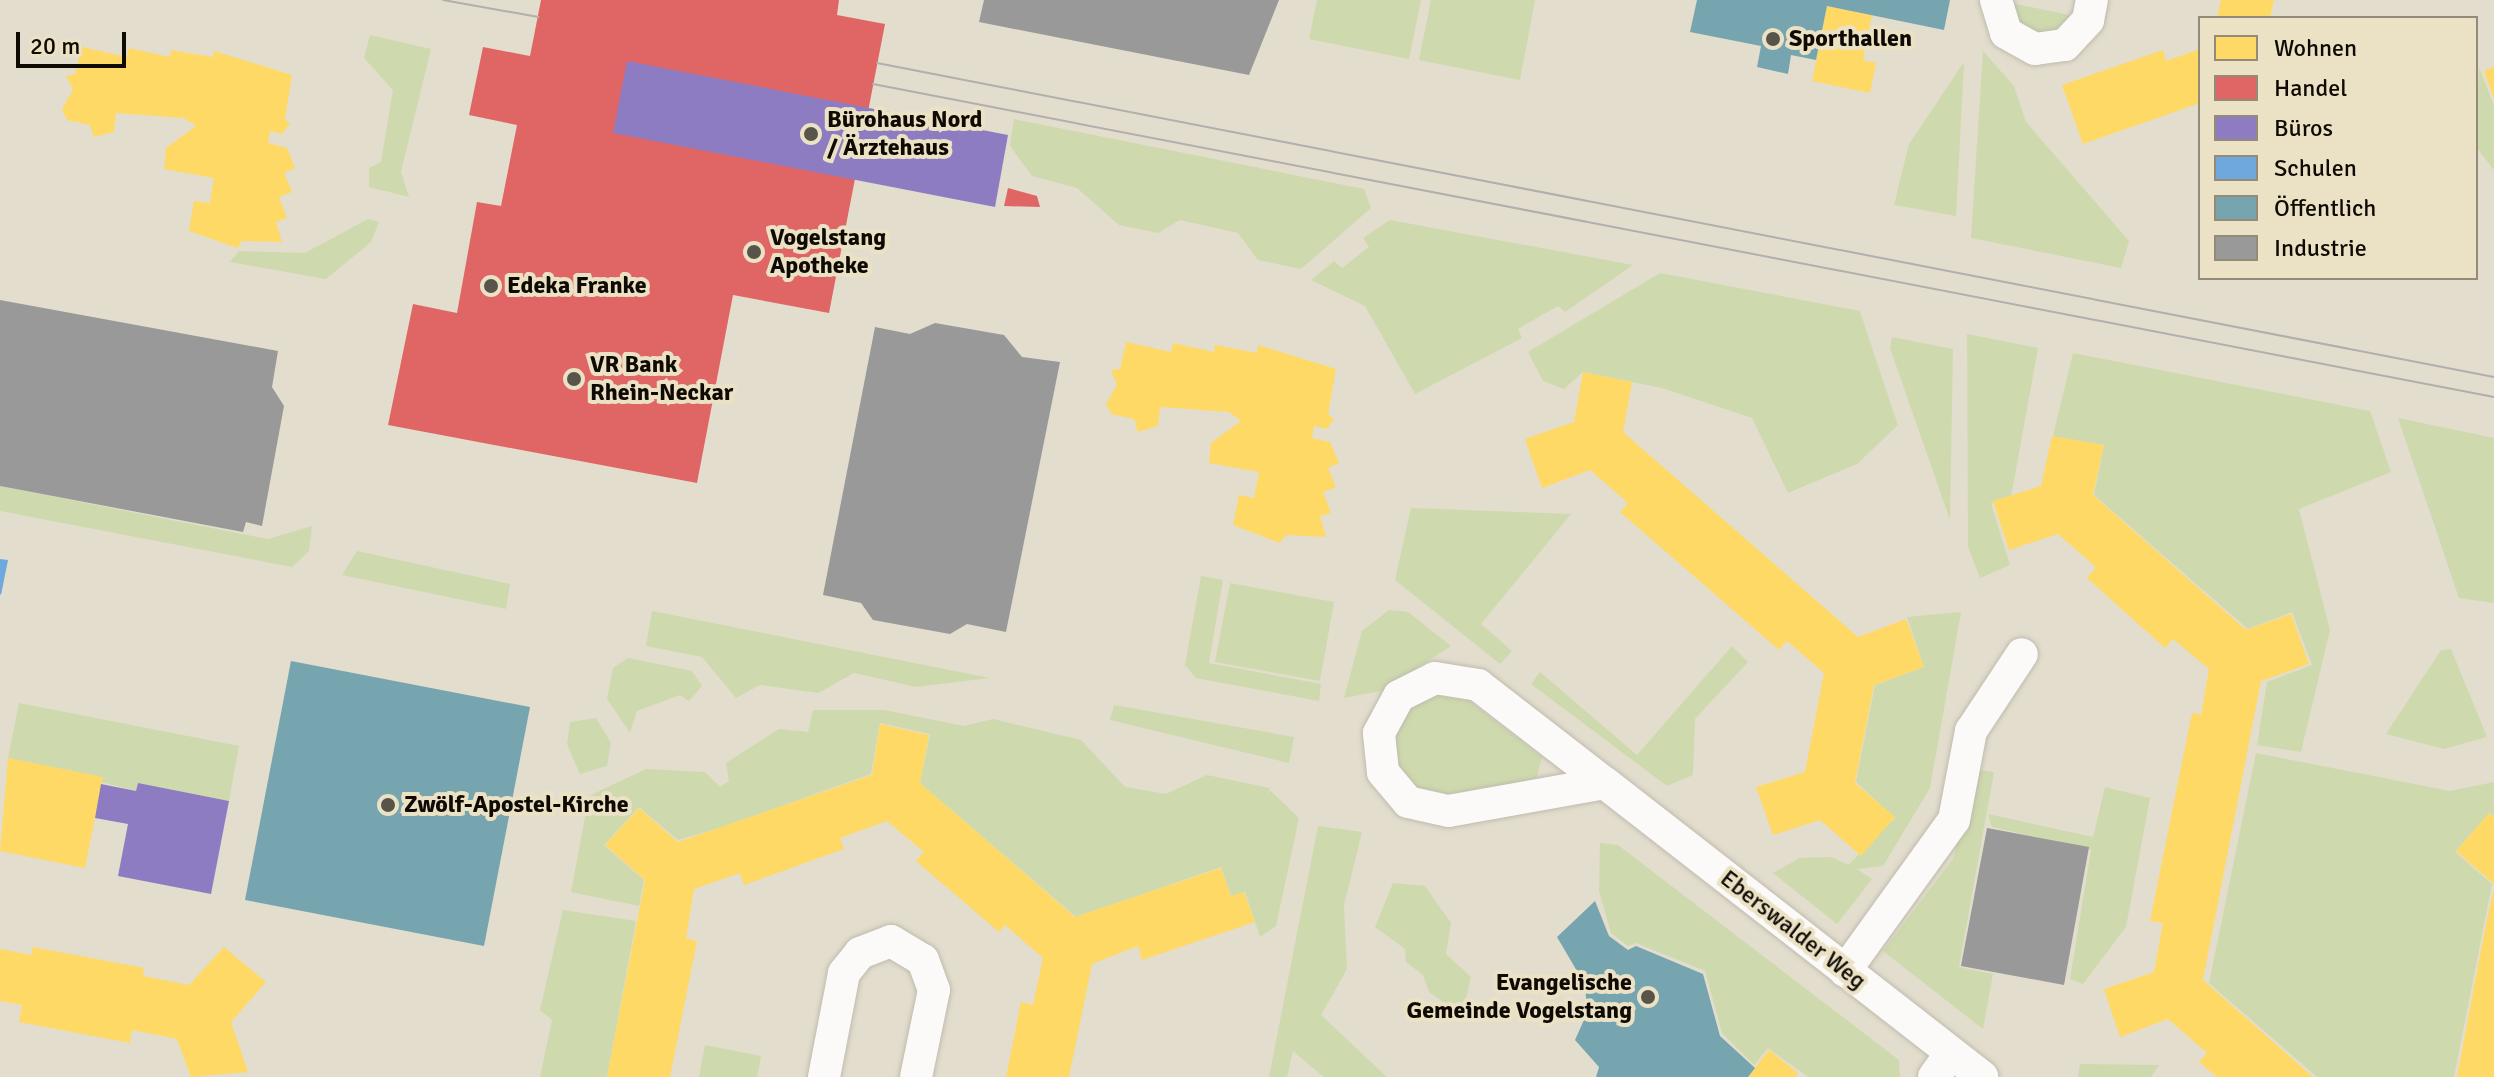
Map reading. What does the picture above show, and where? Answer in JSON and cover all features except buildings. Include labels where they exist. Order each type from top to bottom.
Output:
[{"type":"street","points":[[1996,0],[2006,33],[2035,49],[2065,45],[2088,20],[2092,0]]},
{"type":"street","points":[[1845,971],[1954,820],[1971,731],[2022,654]]},
{"type":"street","name":"Eberswalder Weg","points":[[1605,783],[1448,811],[1408,802],[1383,772],[1379,733],[1399,696],[1435,678],[1478,685],[1605,783],[1845,971],[1942,1065],[1982,1077]]},
{"type":"street","points":[[824,1077],[844,973],[860,953],[891,941],[923,960],[934,990],[916,1077]]},
{"type":"green space","points":[[1317,0],[1421,0],[1409,59],[1309,39]]},
{"type":"green space","points":[[1431,0],[1535,0],[1520,80],[1419,60]]},
{"type":"green space","points":[[2011,3],[2074,16],[2058,33],[2036,34],[2018,21]]},
{"type":"green space","points":[[370,35],[431,49],[401,172],[409,197],[369,187],[369,168],[381,162],[393,90],[364,58]]},
{"type":"green space","points":[[1983,51],[2014,86],[2026,122],[2129,241],[2121,268],[1971,238]]},
{"type":"green space","points":[[1964,62],[1956,216],[1894,205],[1909,144]]},
{"type":"green space","points":[[2479,67],[2494,106],[2494,170],[2478,150]]},
{"type":"green space","points":[[1014,119],[1364,189],[1371,208],[1301,269],[1258,260],[1238,233],[1180,220],[1158,233],[1119,225],[1077,188],[1032,176],[1010,146]]},
{"type":"green space","points":[[368,219],[379,222],[371,242],[326,279],[230,262],[239,251],[305,253]]},
{"type":"green space","points":[[1390,220],[1633,265],[1565,312],[1558,306],[1518,329],[1522,338],[1415,394],[1365,306],[1311,280],[1334,261],[1342,268],[1369,247],[1363,238]]},
{"type":"green space","points":[[1660,273],[1860,311],[1898,425],[1857,464],[1788,493],[1752,418],[1662,388],[1583,372],[1564,389],[1543,381],[1528,352]]},
{"type":"green space","points":[[1967,334],[2038,348],[2011,497],[1991,503],[2010,565],[1980,578],[1968,547]]},
{"type":"green space","points":[[1892,337],[1953,349],[1950,520],[1890,348]]},
{"type":"green space","points":[[2073,353],[2370,411],[2391,472],[2299,509],[2330,630],[2301,752],[2257,745],[2267,682],[2312,665],[2292,612],[2248,629],[2094,495],[2104,445],[2053,436]]},
{"type":"green space","points":[[2398,418],[2494,438],[2494,603],[2459,598]]},
{"type":"green space","points":[[0,486],[268,539],[312,526],[309,551],[292,567],[0,511]]},
{"type":"green space","points":[[1411,508],[1571,514],[1481,624],[1512,651],[1500,664],[1395,580]]},
{"type":"green space","points":[[357,551],[510,584],[506,609],[342,575]]},
{"type":"green space","points":[[1201,576],[1223,580],[1209,663],[1321,684],[1319,701],[1196,678],[1185,665]]},
{"type":"green space","points":[[1230,583],[1334,602],[1320,681],[1215,662]]},
{"type":"green space","points":[[1389,610],[1408,612],[1451,646],[1381,691],[1344,698],[1362,631]]},
{"type":"green space","points":[[652,611],[990,678],[916,687],[854,673],[818,693],[760,685],[736,698],[702,657],[646,646]]},
{"type":"green space","points":[[1961,612],[1930,788],[1883,866],[1857,869],[1872,879],[1837,924],[1773,873],[1800,858],[1832,857],[1848,865],[1895,818],[1856,782],[1875,685],[1924,667],[1907,617]]},
{"type":"green space","points":[[1732,646],[1748,662],[1695,719],[1693,775],[1667,786],[1531,684],[1540,672],[1637,755]]},
{"type":"green space","points":[[2451,649],[2487,737],[2444,749],[2386,734],[2441,650]]},
{"type":"green space","points":[[628,658],[692,671],[702,686],[689,701],[680,695],[637,711],[630,733],[607,699],[613,668]]},
{"type":"green space","points":[[1436,695],[1469,701],[1542,757],[1536,780],[1446,794],[1418,788],[1400,768],[1395,738],[1405,711]]},
{"type":"green space","points":[[19,703],[239,746],[229,801],[138,783],[136,791],[8,758]]},
{"type":"green space","points":[[1114,705],[1294,737],[1289,763],[1110,720]]},
{"type":"green space","points":[[813,710],[884,710],[964,726],[993,719],[1081,740],[1125,787],[1166,794],[1207,775],[1270,788],[1265,798],[1270,790],[1299,818],[1276,926],[1260,937],[1245,892],[1231,896],[1221,867],[1076,917],[920,783],[930,734],[880,723],[871,774],[723,827],[678,840],[639,807],[604,845],[644,880],[639,906],[571,892],[589,796],[646,769],[705,772],[720,787],[729,781],[726,763],[779,729],[808,732]]},
{"type":"green space","points":[[596,718],[611,743],[607,766],[580,774],[567,744],[570,722]]},
{"type":"green space","points":[[2256,753],[2450,791],[2494,782],[2494,816],[2489,813],[2455,852],[2492,884],[2454,1077],[2317,1077],[2209,983]]},
{"type":"green space","points":[[1978,770],[1994,772],[1959,967],[1993,974],[1983,1029],[1883,951],[1953,859]]},
{"type":"green space","points":[[2105,787],[2150,798],[2126,927],[2083,984],[2070,979],[2091,850],[1992,827],[1988,814],[2093,837]]},
{"type":"green space","points":[[1318,826],[1362,832],[1344,905],[1347,969],[1321,1015],[1387,1077],[1324,1077],[1293,1051],[1287,1077],[1269,1077]]},
{"type":"green space","points":[[1600,843],[1618,845],[1899,1060],[1900,1077],[1808,1077],[1768,1048],[1754,1065],[1722,1033],[1705,971],[1636,943],[1628,946],[1611,933],[1599,891]]},
{"type":"green space","points":[[1393,883],[1425,886],[1451,923],[1446,954],[1471,977],[1462,1015],[1429,992],[1423,975],[1406,962],[1405,949],[1375,927]]},
{"type":"green space","points":[[563,910],[636,921],[607,1077],[540,1077],[552,1020],[540,1010]]},
{"type":"green space","points":[[705,1045],[761,1056],[757,1077],[699,1077]]},
{"type":"green space","points":[[2080,1064],[2159,1065],[2151,1077],[2078,1077]]},
{"type":"tram line","points":[[443,0],[538,17]]},
{"type":"tram line","points":[[877,63],[2494,377]]},
{"type":"tram line","points":[[873,84],[2494,397]]},
{"type":"place","name":"Sporthallen","points":[[1773,39]]},
{"type":"place","name":"Bürohaus Nord / Ärztehaus","points":[[811,134]]},
{"type":"place","name":"Vogelstang Apotheke","points":[[754,252]]},
{"type":"place","name":"Edeka Franke","points":[[491,286]]},
{"type":"place","name":"VR Bank Rhein-Neckar","points":[[574,379]]},
{"type":"place","name":"Zwölf-Apostel-Kirche","points":[[388,805]]},
{"type":"place","name":"Evangelische Gemeinde Vogelstang","points":[[1648,997]]}]
